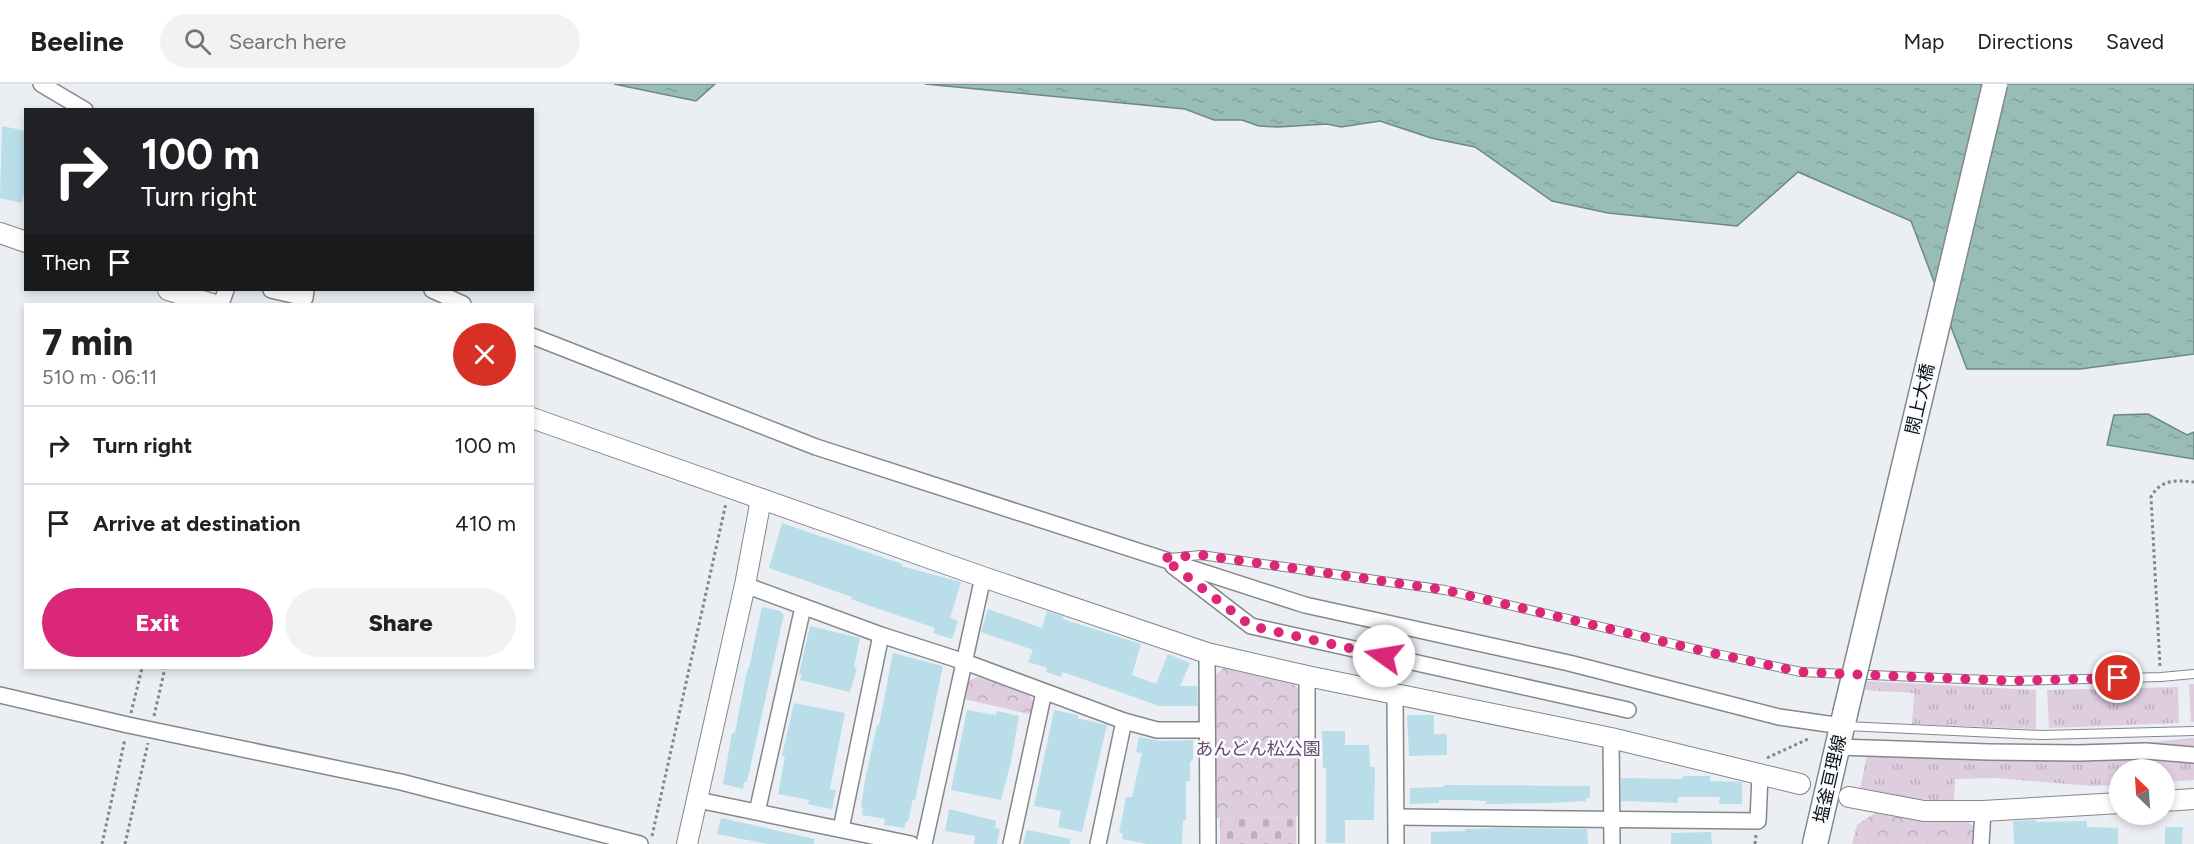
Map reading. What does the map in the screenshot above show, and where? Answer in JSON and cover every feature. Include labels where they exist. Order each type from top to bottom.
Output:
[{"type":"main road","name":"閖上大橋","points":[[1842,729],[1995,84]]},
{"type":"main road","name":"塩釜亘理線","points":[[1815,844],[1842,729]]},
{"type":"street","points":[[41,84],[82,108]]},
{"type":"street","points":[[0,233],[24,241]]},
{"type":"street","points":[[171,291],[209,303]]},
{"type":"street","points":[[275,291],[305,298],[306,291]]},
{"type":"street","points":[[434,291],[461,303]]},
{"type":"street","points":[[534,337],[816,447],[1305,605],[1569,663],[1779,717],[1842,729],[2012,752],[2146,751],[2194,755]]},
{"type":"street","points":[[534,419],[982,577],[1207,653],[1306,676],[1760,768],[1800,784]]},
{"type":"street","points":[[687,844],[762,499]]},
{"type":"street","points":[[1163,558],[1251,626],[1628,710]]},
{"type":"street","points":[[924,844],[982,577]]},
{"type":"street","points":[[745,585],[881,635],[965,662],[1124,721],[1157,730],[1207,730]]},
{"type":"street","points":[[758,812],[803,607]]},
{"type":"street","points":[[841,829],[881,635]]},
{"type":"street","points":[[1207,653],[1208,844]]},
{"type":"street","points":[[1306,676],[1307,844]]},
{"type":"street","points":[[1011,844],[1044,692]]},
{"type":"street","points":[[1395,694],[1395,844]]},
{"type":"street","points":[[0,695],[151,730],[401,782],[640,844]]},
{"type":"street","points":[[1098,844],[1124,721]]},
{"type":"street","points":[[1611,738],[1612,844]]},
{"type":"street","points":[[1396,817],[1758,821],[1760,768]]},
{"type":"street","points":[[1849,797],[1924,811],[1983,811],[2109,804]]},
{"type":"street","points":[[2175,800],[2194,799]]},
{"type":"street","points":[[698,800],[910,844]]},
{"type":"street","points":[[1981,844],[1983,811]]},
{"type":"lane","points":[[1163,558],[1201,555],[1445,590],[1801,672],[2011,681],[2194,674]]},
{"type":"lane","points":[[1842,729],[2042,735],[2194,731]]},
{"type":"path","points":[[2161,677],[2151,497],[2160,484],[2194,482]]},
{"type":"path","points":[[650,844],[730,488]]},
{"type":"path","points":[[102,844],[141,669]]},
{"type":"path","points":[[125,844],[165,669]]},
{"type":"path","points":[[1760,768],[1815,736]]},
{"type":"green space","name":"あんどん松公園","points":[[1225,667],[1293,683],[1301,692],[1301,816],[1215,818],[1216,675]]},
{"type":"green space","points":[[978,677],[1029,694],[1035,705],[1033,715],[964,699],[968,681]]},
{"type":"green space","points":[[1867,681],[2036,690],[2036,729],[1912,724],[1914,693],[1865,690]]},
{"type":"green space","points":[[2189,684],[2194,684],[2194,722],[2191,722]]},
{"type":"green space","points":[[2178,687],[2179,723],[2049,728],[2047,690]]},
{"type":"green space","points":[[2194,738],[2194,750],[1855,744],[1859,740],[2029,745],[2153,742]]},
{"type":"green space","points":[[1867,755],[2172,759],[2109,759],[2109,785],[1996,778],[1955,779],[1954,801],[1911,799],[1860,789]]},
{"type":"green space","points":[[2175,759],[2194,761],[2194,780],[2175,781]]},
{"type":"green space","points":[[1875,813],[1965,819],[1976,829],[1975,844],[1852,844],[1857,825]]},
{"type":"green space","points":[[1296,816],[1296,844],[1220,844],[1220,818]]},
{"type":"water","points":[[614,84],[715,84],[696,101]]},
{"type":"water","points":[[925,84],[2194,84],[2194,354],[2080,369],[1967,369],[1911,221],[1798,172],[1737,226],[1608,213],[1552,201],[1475,147],[1431,138],[1380,121],[1341,127],[1327,124],[1259,126],[1242,120],[1214,120],[1185,109]]},
{"type":"water","points":[[2148,414],[2187,435],[2194,432],[2194,459],[2107,445],[2114,415]]},
{"type":"building","points":[[2,126],[24,131],[24,194],[22,203],[0,198]]},
{"type":"building","points":[[782,523],[902,564],[901,566],[961,582],[950,618],[958,621],[952,639],[933,633],[935,628],[769,568]]},
{"type":"building","points":[[762,607],[781,611],[784,614],[747,782],[744,782],[743,789],[723,784],[732,733],[735,733]]},
{"type":"building","points":[[988,609],[1042,628],[1047,611],[1064,617],[1063,619],[1141,644],[1132,675],[1156,684],[1168,654],[1190,663],[1180,686],[1197,686],[1198,706],[1159,706],[1063,672],[1061,677],[1046,672],[1047,668],[1028,662],[1033,650],[981,632]]},
{"type":"building","points":[[810,626],[860,638],[854,667],[857,668],[850,692],[800,680],[802,675],[799,674]]},
{"type":"building","points":[[893,653],[943,666],[915,800],[913,799],[908,822],[904,828],[884,825],[885,819],[862,815],[863,808],[861,807]]},
{"type":"building","points":[[794,703],[845,713],[830,789],[836,790],[832,809],[808,804],[809,800],[778,794],[785,756],[782,756]]},
{"type":"building","points":[[967,710],[996,715],[997,711],[1019,716],[1011,762],[1001,800],[951,790]]},
{"type":"building","points":[[1054,710],[1107,725],[1082,832],[1058,827],[1061,811],[1034,806]]},
{"type":"building","points":[[1407,715],[1434,715],[1434,734],[1447,734],[1447,755],[1409,756]]},
{"type":"building","points":[[1322,731],[1345,731],[1345,745],[1369,745],[1370,767],[1375,767],[1374,820],[1345,820],[1345,843],[1326,843],[1326,768],[1323,768]]},
{"type":"building","points":[[1139,737],[1160,741],[1193,740],[1190,781],[1186,781],[1186,820],[1183,820],[1182,844],[1147,844],[1122,839],[1123,833],[1119,833],[1126,797],[1132,797],[1142,753],[1136,752]]},
{"type":"building","points":[[1683,776],[1710,776],[1710,781],[1742,782],[1742,804],[1719,804],[1720,797],[1678,797],[1678,803],[1621,801],[1621,778],[1682,779]]},
{"type":"building","points":[[1444,785],[1590,786],[1590,798],[1586,798],[1586,801],[1549,803],[1486,804],[1486,801],[1439,800],[1439,803],[1410,804],[1410,788],[1444,787]]},
{"type":"building","points":[[949,809],[996,821],[995,828],[1000,829],[997,844],[974,844],[975,836],[945,831]]},
{"type":"building","points":[[721,818],[815,839],[814,844],[768,844],[717,834]]},
{"type":"building","points":[[2036,820],[2036,822],[2087,821],[2087,827],[2118,828],[2118,844],[2014,844],[2013,821]]},
{"type":"building","points":[[2165,827],[2183,827],[2182,844],[2165,844]]},
{"type":"building","points":[[1495,828],[1587,829],[1588,844],[1431,844],[1431,832]]},
{"type":"building","points":[[1027,830],[1071,839],[1070,844],[1023,844]]},
{"type":"building","points":[[1711,832],[1712,844],[1671,844],[1671,833]]},
{"type":"route","points":[[1384,656],[1251,626],[1163,558],[1201,555],[1445,590],[1801,672],[2011,681],[2118,678]]}]
